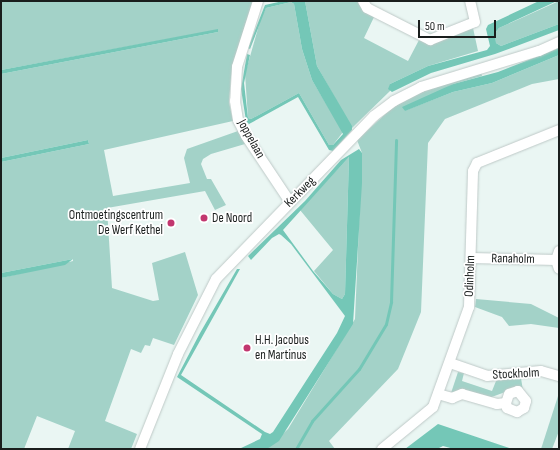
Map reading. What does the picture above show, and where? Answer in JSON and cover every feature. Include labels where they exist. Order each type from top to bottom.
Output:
[{"type":"street","name":"Joppelaan","points":[[258,1],[236,67],[234,101],[238,120],[246,136],[290,202]]},
{"type":"street","points":[[363,1],[367,8],[430,40],[475,22],[470,1]]},
{"type":"street","name":"Kerkweg","points":[[140,449],[178,354],[213,284],[374,116],[394,101],[421,87],[539,52],[559,42]]},
{"type":"street","name":"Odinholm","points":[[382,449],[433,407],[469,307],[473,171],[476,163],[559,130]]},
{"type":"street","name":"Ranaholm","points":[[471,258],[558,260]]},
{"type":"street","name":"Stockholm","points":[[450,363],[487,376],[541,371],[559,376]]},
{"type":"street","points":[[438,394],[452,398],[462,394],[497,404],[506,403]]},
{"type":"shaded area","points":[[1,1],[255,1],[231,77],[229,102],[233,121],[104,150],[113,196],[190,183],[184,158],[187,149],[238,131],[245,144],[211,154],[203,159],[201,164],[207,179],[211,179],[226,205],[215,210],[205,191],[107,208],[112,288],[153,301],[159,300],[152,263],[185,252],[198,295],[174,345],[153,338],[150,346],[145,345],[141,353],[131,349],[105,421],[137,434],[131,449],[68,449],[75,431],[37,416],[24,449],[1,449],[1,278],[73,261],[73,259],[1,273],[1,162],[89,144],[88,140],[1,158],[1,74],[218,32],[217,30],[1,70]]},
{"type":"shaded area","points":[[283,1],[305,1],[317,66],[352,126],[352,130],[333,151],[329,150],[298,97],[249,124],[246,121],[241,89],[247,54],[250,55],[244,83],[248,118],[251,119],[299,93],[329,145],[333,145],[343,134],[312,80],[302,49],[294,4],[291,2],[266,8],[250,49],[248,48],[265,5]]},
{"type":"shaded area","points":[[305,1],[359,1],[375,15],[364,38],[408,61],[419,40],[428,43],[473,28],[478,51],[428,66],[390,84],[390,91],[352,128],[317,66]]},
{"type":"shaded area","points":[[539,1],[557,1],[499,28],[495,33],[496,43],[501,46],[559,24],[559,30],[495,54],[431,73],[392,92],[388,89],[390,84],[428,66],[487,50],[490,46],[486,29],[488,25]]},
{"type":"shaded area","points":[[559,1],[559,24],[501,46],[496,43],[495,33],[499,28]]},
{"type":"shaded area","points":[[291,2],[294,4],[302,49],[312,80],[343,132],[333,145],[329,145],[299,93],[251,119],[248,118],[245,74],[261,18],[266,8]]},
{"type":"shaded area","points":[[218,29],[218,32],[1,74],[1,70]]},
{"type":"shaded area","points":[[559,48],[559,55],[492,83],[453,92],[405,111],[402,107],[453,84],[498,72]]},
{"type":"shaded area","points":[[559,55],[559,79],[532,84],[445,119],[428,143],[421,312],[398,369],[329,441],[335,449],[267,449],[288,429],[355,319],[362,153],[357,140],[392,108],[423,91],[481,72],[482,76],[453,84],[404,111],[453,92],[492,83]]},
{"type":"shaded area","points":[[88,140],[89,144],[1,162],[1,158]]},
{"type":"shaded area","points":[[359,149],[362,153],[362,183],[353,324],[279,441],[267,449],[239,449],[260,439],[262,434],[177,377],[200,333],[237,269],[240,269],[181,375],[265,432],[270,434],[273,432],[337,333],[345,316],[291,244],[281,235],[279,234],[272,238],[251,260],[248,256],[305,201],[341,160]],"holes":[[[349,157],[345,294],[342,299],[333,294],[313,271],[283,230]]]},
{"type":"shaded area","points":[[349,157],[345,294],[342,299],[333,294],[314,271],[333,250],[300,210]]},
{"type":"shaded area","points":[[73,259],[65,265],[1,278],[1,273]]},
{"type":"shaded area","points":[[476,299],[531,304],[559,318],[559,328],[531,324],[509,326],[502,317],[475,307]]},
{"type":"shaded area","points":[[458,372],[464,373],[462,381],[492,391],[496,381],[521,378],[523,391],[513,389],[489,398],[451,393]]},
{"type":"shaded area","points":[[559,393],[559,431],[552,449],[541,449]]},
{"type":"shaded area","points":[[438,424],[512,449],[454,449],[443,446],[437,449],[405,449]]},
{"type":"waterway","points":[[296,449],[312,421],[359,369],[386,324],[391,302],[396,140]]},
{"type":"place","name":"De Noord","points":[[204,218]]},
{"type":"place","name":"Ontmoetingscentrum De Werf Kethel","points":[[171,223]]},
{"type":"place","name":"H.H. Jacobus en Martinus","points":[[247,348]]}]
